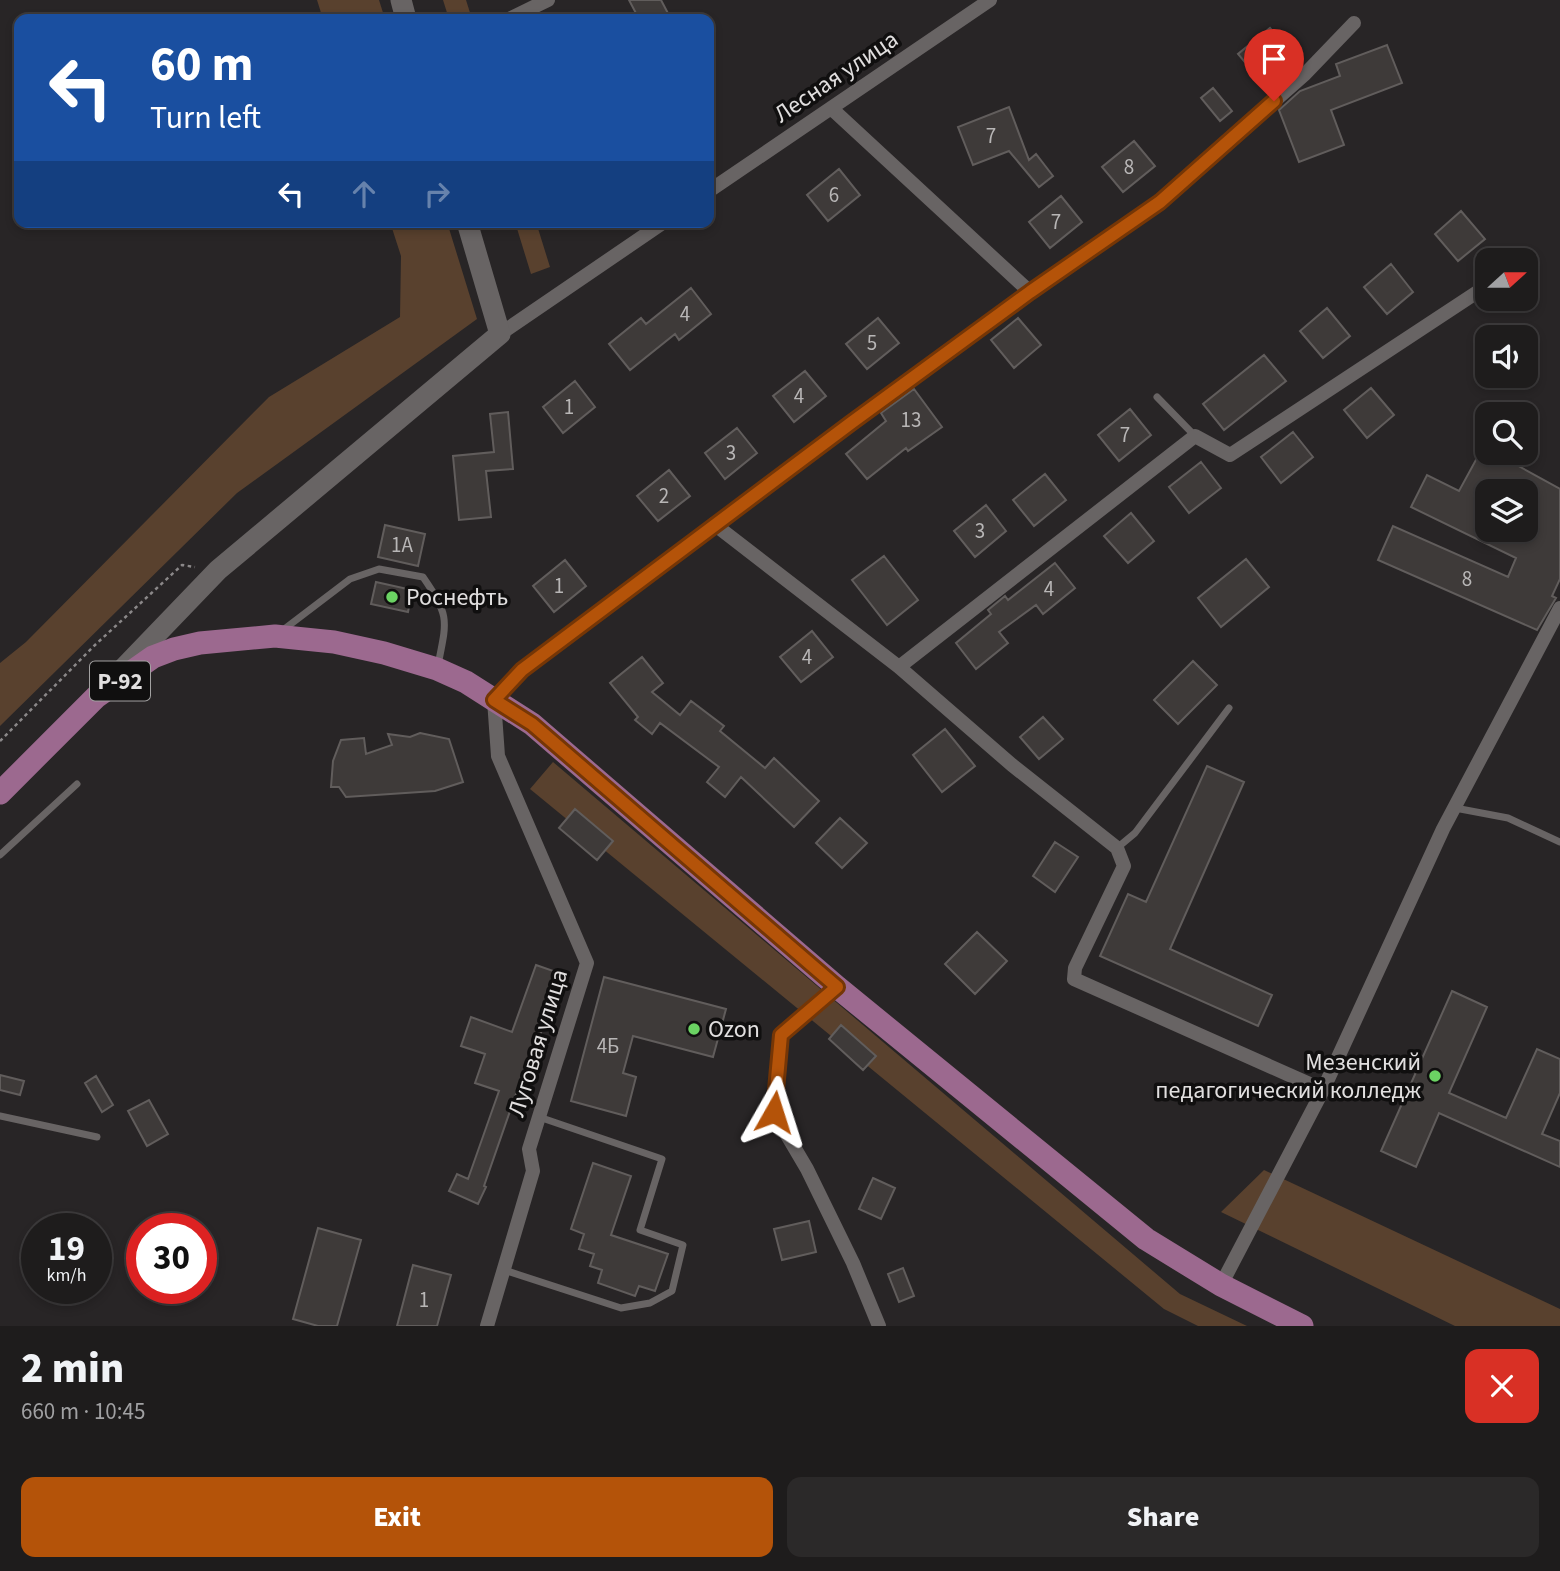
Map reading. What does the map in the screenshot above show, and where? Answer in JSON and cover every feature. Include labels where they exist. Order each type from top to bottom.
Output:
[{"type":"main road","name":"Р-92","points":[[0,793],[96,698],[153,657],[174,649],[200,643],[275,636],[334,642],[437,669],[466,682],[532,724],[837,987],[1146,1240],[1221,1285],[1302,1326]]},
{"type":"street","points":[[519,14],[548,0]]},
{"type":"street","name":"Лесная улица","points":[[714,188],[990,0]]},
{"type":"street","points":[[494,700],[522,670],[714,524],[1030,292],[1160,202],[1305,74],[1354,23]]},
{"type":"street","points":[[831,108],[1030,292]]},
{"type":"street","points":[[469,228],[500,334]]},
{"type":"street","points":[[96,698],[218,570],[500,334],[655,228]]},
{"type":"street","points":[[899,667],[1195,436],[1230,455],[1475,294]]},
{"type":"street","points":[[714,524],[899,667],[1012,765],[1117,848],[1124,866],[1075,968],[1074,979],[1323,1090]]},
{"type":"street","points":[[1221,1285],[1323,1090],[1454,808],[1560,608]]},
{"type":"street","name":"Луговая улица","points":[[487,1326],[533,1171],[529,1149],[587,963],[498,756],[494,700]]},
{"type":"street","points":[[837,987],[781,1035],[774,1112],[807,1169],[871,1302],[879,1326]]},
{"type":"lane","points":[[1157,397],[1195,436]]},
{"type":"lane","points":[[275,636],[350,579],[379,569],[423,577],[439,601],[446,624],[437,669]]},
{"type":"lane","points":[[1117,848],[1135,833],[1229,708]]},
{"type":"lane","points":[[0,855],[77,784]]},
{"type":"lane","points":[[1454,808],[1508,818],[1560,842]]},
{"type":"lane","points":[[0,1116],[97,1137]]},
{"type":"lane","points":[[503,1270],[621,1308],[650,1303],[672,1291],[683,1245],[640,1230],[662,1159],[539,1117]]},
{"type":"path","points":[[0,741],[95,645],[182,565],[218,570]]},
{"type":"shaded area","points":[[317,0],[379,0],[383,14],[321,14]]},
{"type":"shaded area","points":[[443,0],[466,0],[470,14],[447,14]]},
{"type":"shaded area","points":[[392,228],[449,228],[477,319],[237,493],[0,726],[0,663],[26,642],[269,397],[400,317],[401,256]]},
{"type":"shaded area","points":[[517,228],[538,228],[550,267],[531,274]]},
{"type":"shaded area","points":[[553,762],[1180,1294],[1247,1326],[1198,1326],[1164,1309],[530,789]]},
{"type":"shaded area","points":[[1264,1170],[1560,1309],[1560,1326],[1455,1326],[1221,1212]]},
{"type":"building","points":[[629,0],[661,0],[668,14],[636,14]]},
{"type":"building","points":[[1270,28],[1291,53],[1259,79],[1238,54]]},
{"type":"building","points":[[1387,45],[1402,83],[1331,110],[1344,145],[1299,162],[1279,110],[1300,91],[1340,76],[1336,64]]},
{"type":"building","points":[[1213,88],[1232,111],[1220,121],[1201,98]]},
{"type":"building","points":[[1009,107],[1029,160],[1036,154],[1053,176],[1039,187],[1009,151],[973,165],[958,127]]},
{"type":"building","points":[[1134,141],[1155,166],[1123,192],[1102,167]]},
{"type":"building","points":[[839,169],[860,195],[828,221],[807,195]]},
{"type":"building","points":[[1061,196],[1082,222],[1050,248],[1029,222]]},
{"type":"building","points":[[1461,211],[1485,239],[1458,261],[1435,234]]},
{"type":"building","points":[[1391,264],[1413,292],[1387,314],[1364,287]]},
{"type":"building","points":[[691,288],[711,314],[679,340],[675,334],[630,370],[609,344],[641,318],[646,324]]},
{"type":"building","points":[[1327,308],[1350,336],[1323,358],[1300,331]]},
{"type":"building","points":[[878,318],[899,343],[867,369],[846,344]]},
{"type":"building","points":[[1018,318],[1041,345],[1014,368],[991,340]]},
{"type":"building","points":[[1264,355],[1286,381],[1224,430],[1203,404]]},
{"type":"building","points":[[805,371],[826,396],[794,422],[773,396]]},
{"type":"building","points":[[575,381],[595,407],[563,433],[543,407]]},
{"type":"building","points":[[1371,388],[1394,415],[1367,438],[1344,410]]},
{"type":"building","points":[[914,389],[942,427],[908,451],[906,448],[867,479],[846,454],[886,421],[881,413]]},
{"type":"building","points":[[1130,409],[1151,435],[1119,461],[1098,435]]},
{"type":"building","points":[[508,412],[513,469],[486,471],[491,517],[459,520],[453,456],[494,452],[490,414]]},
{"type":"building","points":[[737,428],[757,453],[725,479],[705,453]]},
{"type":"building","points":[[1293,432],[1313,457],[1281,483],[1261,457]]},
{"type":"building","points":[[1201,462],[1221,488],[1189,513],[1169,487]]},
{"type":"building","points":[[1475,462],[1475,465],[1517,465],[1560,489],[1560,579],[1552,596],[1556,598],[1537,630],[1378,560],[1393,526],[1508,577],[1516,558],[1483,542],[1538,542],[1538,479],[1475,479],[1475,538],[1411,507],[1427,475],[1459,491]]},
{"type":"building","points":[[669,470],[690,496],[658,521],[637,496]]},
{"type":"building","points":[[1045,474],[1066,500],[1034,526],[1013,500]]},
{"type":"building","points":[[986,505],[1006,531],[975,557],[954,531]]},
{"type":"building","points":[[1131,513],[1154,541],[1128,563],[1104,536]]},
{"type":"building","points":[[385,525],[425,534],[418,566],[378,557]]},
{"type":"building","points":[[884,556],[918,600],[887,625],[852,580]]},
{"type":"building","points":[[1246,559],[1269,587],[1221,627],[1198,598]]},
{"type":"building","points":[[565,560],[586,586],[554,612],[533,586]]},
{"type":"building","points":[[1055,563],[1075,588],[1043,614],[1036,605],[999,632],[1008,643],[976,669],[956,643],[991,614],[988,610],[1005,596],[1008,600]]},
{"type":"building","name":"Роснефть","points":[[376,582],[412,590],[408,612],[371,604]]},
{"type":"building","points":[[812,631],[833,657],[801,682],[780,657]]},
{"type":"building","points":[[642,657],[663,683],[652,692],[680,715],[691,701],[724,726],[720,731],[765,768],[774,758],[819,801],[794,827],[741,777],[725,797],[707,782],[719,767],[660,723],[652,734],[635,720],[638,717],[610,683]]},
{"type":"building","points":[[1193,661],[1217,685],[1178,724],[1154,700]]},
{"type":"building","points":[[1043,717],[1063,739],[1039,759],[1020,737]]},
{"type":"building","points":[[945,729],[975,766],[942,792],[913,755]]},
{"type":"building","points":[[420,733],[449,739],[463,782],[435,791],[346,797],[339,787],[331,787],[333,761],[341,740],[364,738],[366,754],[392,745],[388,734],[410,737]]},
{"type":"building","points":[[1207,766],[1244,782],[1170,949],[1272,995],[1258,1026],[1100,956],[1128,894],[1146,902]]},
{"type":"building","points":[[575,809],[613,841],[597,860],[559,828]]},
{"type":"building","points":[[840,818],[867,843],[842,868],[816,843]]},
{"type":"building","points":[[1055,842],[1078,857],[1055,892],[1033,876]]},
{"type":"building","points":[[977,932],[1007,961],[975,994],[945,964]]},
{"type":"building","points":[[536,965],[562,974],[528,1069],[525,1068],[478,1204],[449,1191],[457,1174],[468,1179],[499,1091],[475,1083],[485,1054],[461,1046],[471,1017],[512,1032]]},
{"type":"building","points":[[604,977],[726,1009],[713,1057],[633,1036],[623,1073],[636,1077],[626,1116],[571,1101]]},
{"type":"building","name":"Мезенский педагогический колледж","points":[[1452,991],[1487,1007],[1449,1093],[1506,1118],[1537,1049],[1560,1059],[1560,1093],[1542,1134],[1560,1141],[1560,1167],[1439,1113],[1416,1167],[1381,1151]]},
{"type":"building","points":[[841,1025],[876,1056],[863,1070],[829,1039]]},
{"type":"building","points":[[0,1075],[24,1081],[20,1095],[0,1090]]},
{"type":"building","points":[[96,1076],[113,1105],[102,1112],[85,1083]]},
{"type":"building","points":[[149,1100],[168,1134],[147,1146],[128,1111]]},
{"type":"building","points":[[593,1163],[631,1176],[611,1235],[668,1254],[655,1291],[639,1286],[635,1296],[598,1283],[602,1270],[590,1266],[594,1254],[579,1249],[584,1234],[571,1229]]},
{"type":"building","points":[[873,1178],[895,1188],[881,1219],[859,1209]]},
{"type":"building","points":[[809,1221],[816,1252],[782,1260],[774,1229]]},
{"type":"building","points":[[318,1228],[361,1240],[337,1326],[318,1326],[293,1319]]},
{"type":"building","points":[[413,1265],[451,1275],[437,1326],[397,1326]]},
{"type":"building","points":[[903,1268],[914,1296],[899,1302],[888,1274]]},
{"type":"place","name":"Роснефть","points":[[392,597]]},
{"type":"place","name":"Ozon","points":[[694,1029]]},
{"type":"place","name":"Мезенский педагогический колледж","points":[[1435,1076]]},
{"type":"route","points":[[774,1112],[781,1035],[837,987],[532,724],[494,700],[522,670],[623,592],[1030,292],[1160,202],[1274,101]]}]
